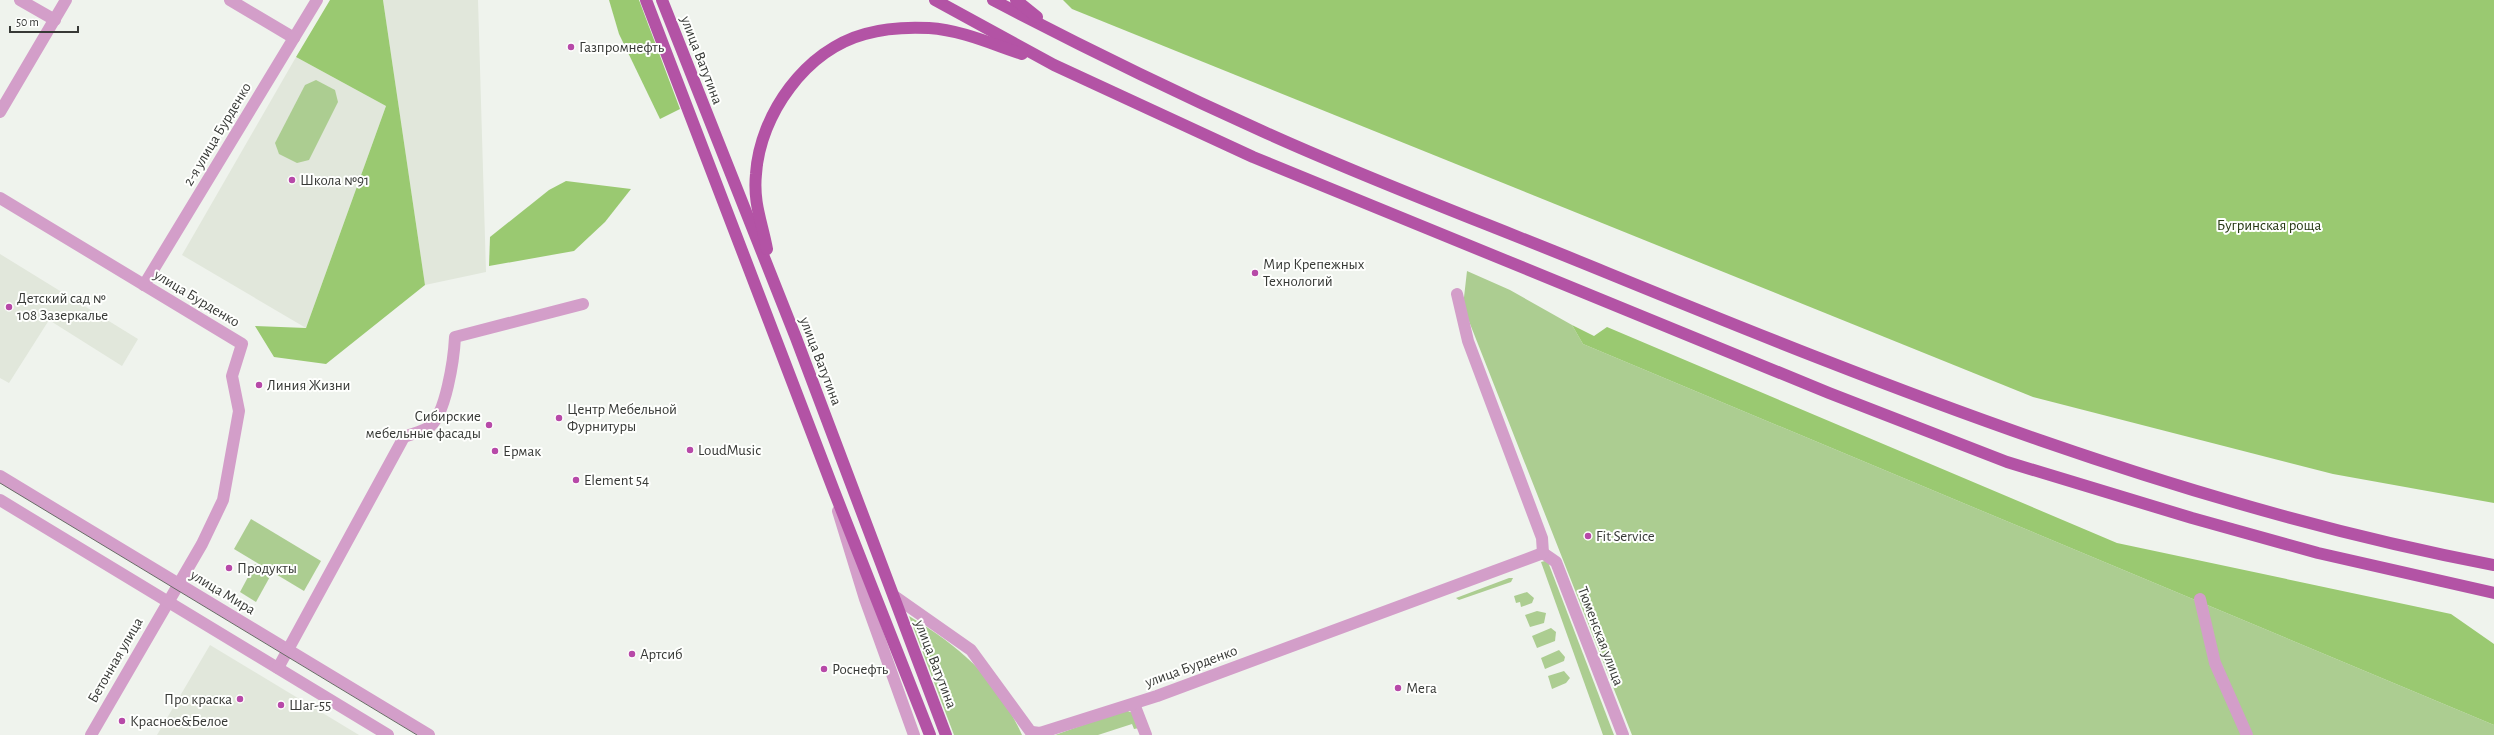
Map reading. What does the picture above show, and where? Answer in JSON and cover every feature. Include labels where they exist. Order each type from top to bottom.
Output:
[{"type":"main road","name":"улица Ватутина","points":[[646,0],[834,491],[905,667],[930,735]]},
{"type":"main road","name":"улица Ватутина","points":[[662,0],[776,290],[946,735]]},
{"type":"main road","points":[[935,0],[1054,65],[1253,157],[1822,390],[2007,462],[2192,518],[2318,553],[2494,593]]},
{"type":"main road","points":[[993,0],[1056,33],[1263,132],[1778,343],[2014,431],[2206,493],[2330,528],[2494,565]]},
{"type":"main road","points":[[1016,0],[1056,33]]},
{"type":"main road","points":[[776,290],[756,209],[756,174],[763,138],[776,109],[791,85],[806,69],[835,48],[865,34],[897,28],[930,28],[964,34],[1054,65]]},
{"type":"street","points":[[20,0],[55,20]]},
{"type":"street","points":[[0,112],[66,0]]},
{"type":"street","points":[[230,0],[294,38]]},
{"type":"street","name":"2-я улица Бурденко","points":[[144,285],[317,0]]},
{"type":"street","name":"улица Бурденко","points":[[0,198],[242,344],[232,376],[240,411],[223,500],[202,544],[178,584]]},
{"type":"street","points":[[1457,294],[1468,341],[1542,538],[1543,553]]},
{"type":"street","points":[[278,668],[404,437],[429,428],[440,410],[454,363],[455,337],[583,304]]},
{"type":"street","name":"улица Мира","points":[[0,476],[429,735]]},
{"type":"street","points":[[834,491],[841,525],[865,599],[914,735]]},
{"type":"street","points":[[0,500],[388,735]]},
{"type":"street","name":"улица Бурденко","points":[[894,596],[971,650],[1033,734],[1134,704],[1543,553]]},
{"type":"street","name":"Тюменская улица","points":[[1543,553],[1556,562],[1623,735]]},
{"type":"street","name":"Бетонная улица","points":[[91,735],[178,584]]},
{"type":"street","points":[[2200,599],[2215,663],[2247,735]]},
{"type":"street","points":[[1134,704],[1146,735]]},
{"type":"shaded area","points":[[383,0],[478,0],[486,272],[425,285]]},
{"type":"shaded area","name":"Школа №91","points":[[296,57],[386,106],[306,328],[182,255]]},
{"type":"shaded area","points":[[0,254],[138,339],[122,366],[49,320],[9,383],[0,378]]},
{"type":"shaded area","points":[[210,645],[359,735],[157,735]]},
{"type":"green space","points":[[330,0],[383,0],[425,285],[326,364],[274,357],[255,326],[306,328],[386,106],[296,57]]},
{"type":"green space","points":[[609,0],[639,0],[680,109],[660,119],[619,34]]},
{"type":"green space","name":"Бугринская роща","points":[[1063,0],[2494,0],[2494,503],[2333,474],[2033,397],[1072,9]]},
{"type":"green space","points":[[316,80],[335,90],[338,102],[309,160],[297,163],[279,154],[275,143],[305,85]]},
{"type":"green space","points":[[566,181],[631,189],[605,222],[574,251],[489,266],[490,237],[549,190]]},
{"type":"green space","points":[[1467,271],[1510,290],[1572,325],[1583,344],[2494,725],[2494,735],[1632,735],[1463,306]]},
{"type":"green space","points":[[1572,325],[1594,336],[1607,327],[2117,543],[2451,614],[2494,644],[2494,725],[1583,344]]},
{"type":"green space","points":[[251,519],[321,561],[304,591],[234,549]]},
{"type":"green space","points":[[1541,562],[1548,562],[1614,735],[1603,735]]},
{"type":"green space","points":[[255,564],[272,573],[256,602],[240,592]]},
{"type":"green space","points":[[1509,578],[1513,578],[1511,582],[1459,600],[1456,598]]},
{"type":"green space","points":[[1527,592],[1534,598],[1532,603],[1521,607],[1520,602],[1516,603],[1514,596]]},
{"type":"green space","points":[[1537,611],[1546,613],[1544,623],[1530,627],[1525,615]]},
{"type":"green space","points":[[909,616],[945,640],[976,666],[1001,697],[1022,735],[954,735]]},
{"type":"green space","points":[[1551,628],[1556,632],[1555,641],[1537,648],[1532,636]]},
{"type":"green space","points":[[1559,650],[1565,657],[1564,661],[1545,669],[1541,658]]},
{"type":"green space","points":[[1564,671],[1570,678],[1566,683],[1552,689],[1548,676]]},
{"type":"green space","points":[[1125,710],[1133,713],[1139,728],[1134,729],[1132,724],[1098,735],[1055,735]]},
{"type":"tram line","points":[[0,483],[417,735]]},
{"type":"place","name":"Газпромнефть","points":[[571,47]]},
{"type":"place","name":"Школа №91","points":[[292,180]]},
{"type":"place","name":"Мир Крепежных Технологий","points":[[1255,273]]},
{"type":"place","name":"Детский сад № 108 Зазеркалье","points":[[9,307]]},
{"type":"place","name":"Линия Жизни","points":[[259,385]]},
{"type":"place","name":"Центр Мебельной Фурнитуры","points":[[559,418]]},
{"type":"place","name":"Сибирские мебельные фасады","points":[[489,425]]},
{"type":"place","name":"LoudMusic","points":[[690,450]]},
{"type":"place","name":"Ермак","points":[[495,451]]},
{"type":"place","name":"Element 54","points":[[576,480]]},
{"type":"place","name":"Fit Service","points":[[1588,536]]},
{"type":"place","name":"Продукты","points":[[229,568]]},
{"type":"place","name":"Артсиб","points":[[632,654]]},
{"type":"place","name":"Роснефть","points":[[824,669]]},
{"type":"place","name":"Мега","points":[[1398,688]]},
{"type":"place","name":"Про краска","points":[[240,699]]},
{"type":"place","name":"Шаг-55","points":[[281,705]]},
{"type":"place","name":"Красное&Белое","points":[[122,721]]}]
